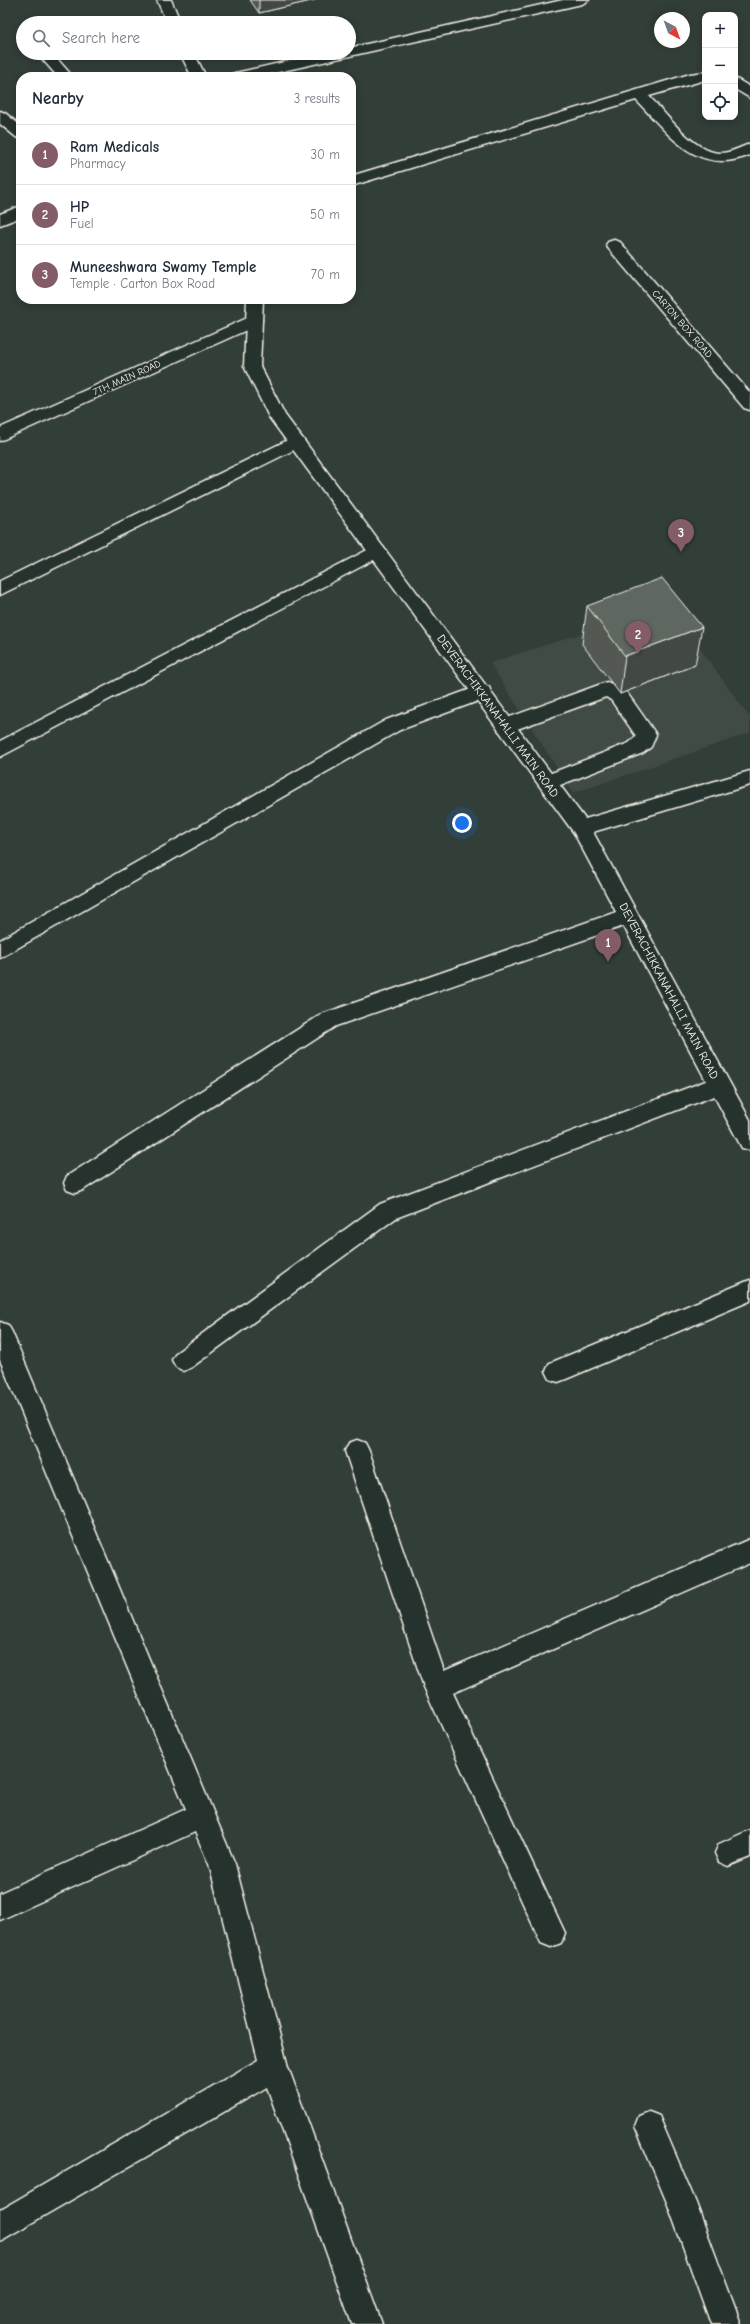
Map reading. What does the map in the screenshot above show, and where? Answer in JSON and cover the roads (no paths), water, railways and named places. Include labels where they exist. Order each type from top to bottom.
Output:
[{"type":"street","points":[[164,0],[171,16]]},
{"type":"street","points":[[356,50],[582,0]]},
{"type":"street","points":[[50,60],[61,72]]},
{"type":"street","points":[[190,60],[196,72]]},
{"type":"street","points":[[258,72],[312,60]]},
{"type":"street","points":[[356,179],[695,77],[702,76]]},
{"type":"street","points":[[738,84],[750,94]]},
{"type":"street","points":[[639,94],[689,144],[700,151],[715,157],[735,156],[750,149]]},
{"type":"street","points":[[0,116],[16,130]]},
{"type":"street","points":[[0,220],[16,214]]},
{"type":"street","name":"CARTON BOX ROAD","points":[[614,245],[750,404]]},
{"type":"street","name":"DEVERACHIKKANAHALLI MAIN ROAD","points":[[255,304],[252,366],[278,417],[581,828],[750,1141]]},
{"type":"street","name":"7TH MAIN ROAD","points":[[0,435],[254,320]]},
{"type":"street","points":[[0,589],[296,442]]},
{"type":"street","points":[[0,750],[377,551]]},
{"type":"street","points":[[506,726],[607,689],[618,695],[646,735],[644,742],[636,748],[548,782]]},
{"type":"street","points":[[0,950],[393,725],[482,692]]},
{"type":"street","points":[[581,828],[750,778]]},
{"type":"street","points":[[75,1183],[329,1020],[628,916]]},
{"type":"street","points":[[184,1360],[388,1211],[719,1085]]},
{"type":"street","points":[[558,1371],[750,1290]]},
{"type":"street","points":[[0,1332],[203,1815],[222,1864],[274,2067],[367,2324]]},
{"type":"street","points":[[357,1451],[437,1687],[551,1934]]},
{"type":"street","points":[[437,1687],[750,1551]]},
{"type":"street","points":[[0,1907],[203,1815]]},
{"type":"street","points":[[0,2226],[274,2067]]},
{"type":"street","points":[[649,2126],[682,2204],[726,2324]]},
{"type":"place","name":"Muneeshwara Swamy Temple","points":[[681,552]]},
{"type":"place","name":"HP","points":[[638,654]]},
{"type":"place","name":"Ram Medicals","points":[[608,962]]}]
